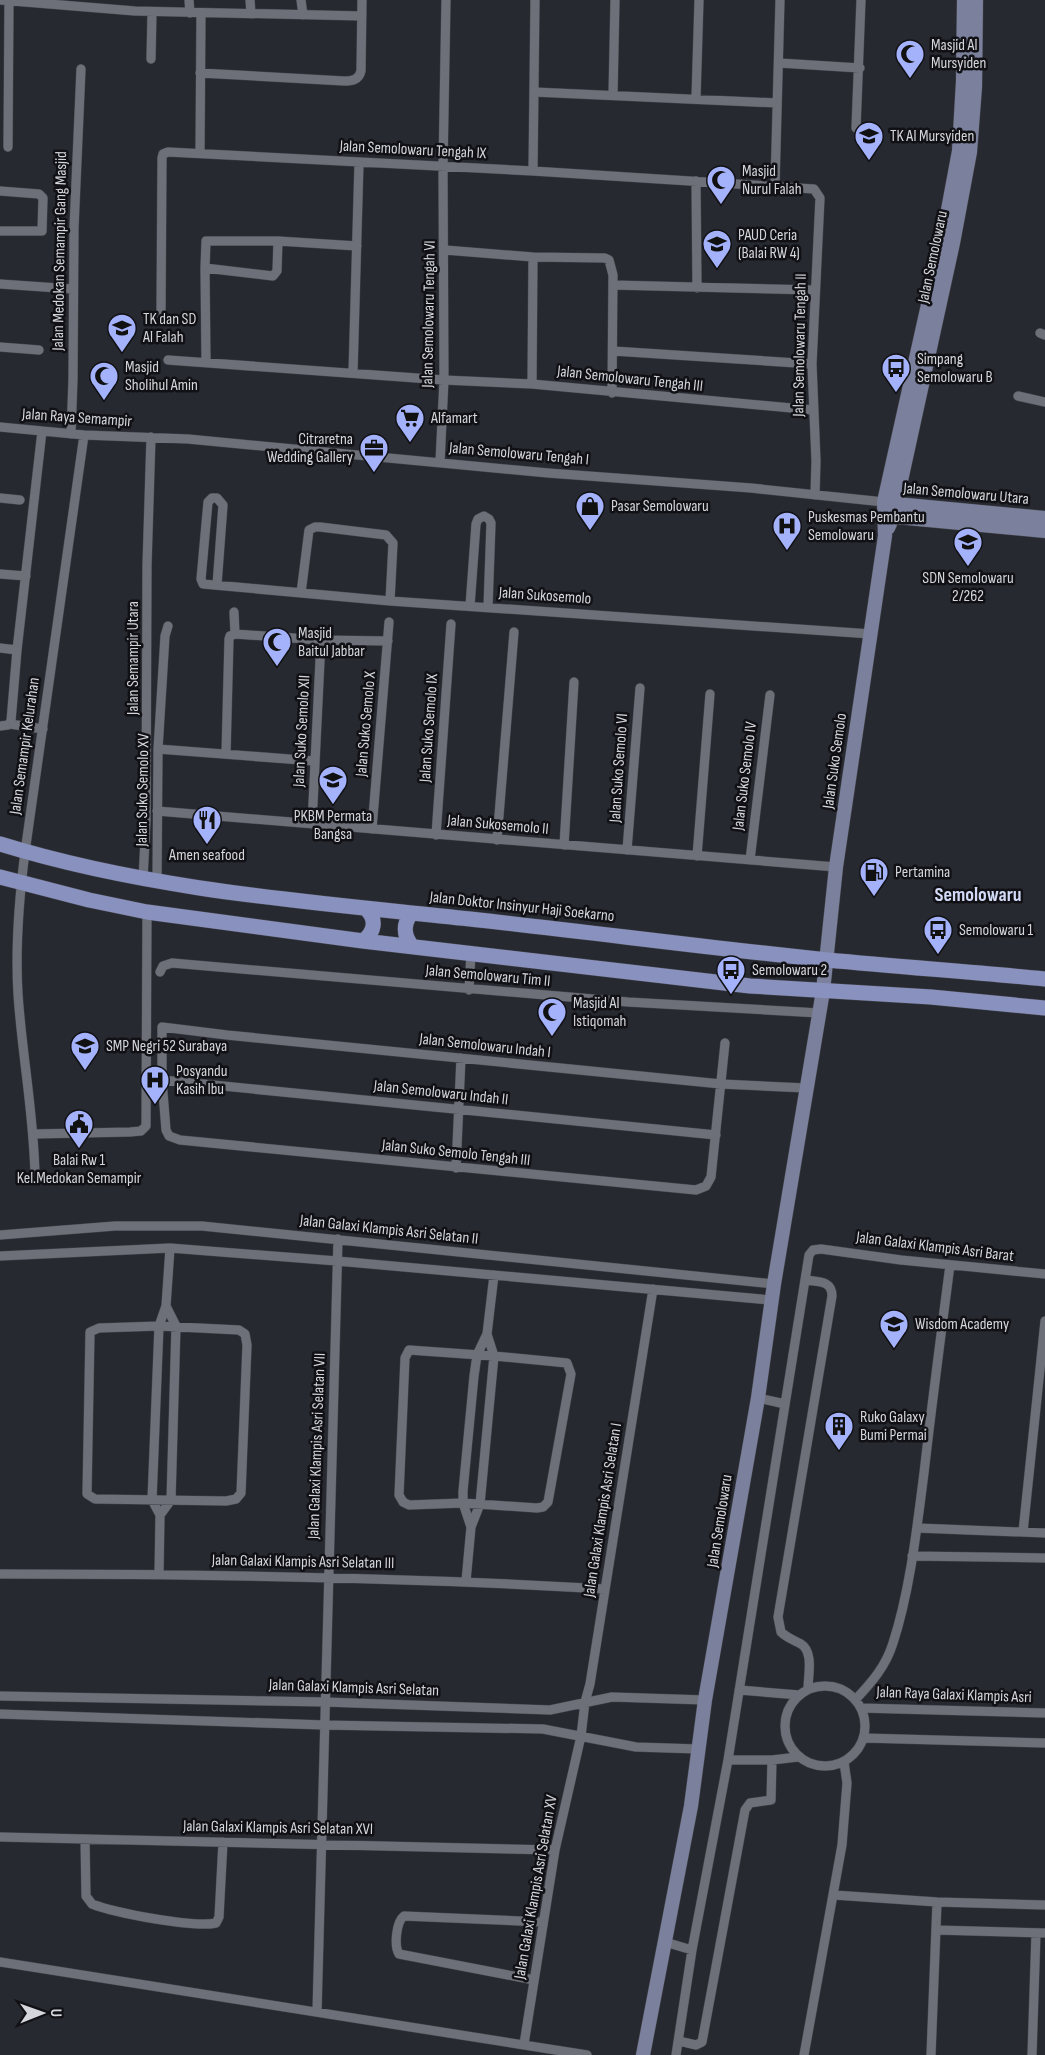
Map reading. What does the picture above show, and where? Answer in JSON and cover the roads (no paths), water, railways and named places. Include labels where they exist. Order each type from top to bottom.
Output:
[{"type":"main road","name":"Jalan Semolowaru","points":[[964,0],[965,152]]},
{"type":"main road","name":"Jalan Semolowaru","points":[[889,510],[953,243],[975,87],[976,0]]},
{"type":"main road","name":"Jalan Semolowaru Utara","points":[[889,510],[1045,518]]},
{"type":"main road","name":"Jalan Semolowaru Utara","points":[[889,510],[1045,531]]},
{"type":"main road","name":"Jalan Suko Semolo","points":[[823,991],[836,867],[889,510]]},
{"type":"main road","name":"Jalan Doktor Insinyur Haji Soekarno","points":[[0,844],[150,881],[366,909],[827,960],[1045,979]]},
{"type":"main road","points":[[0,877],[147,912],[363,941],[750,986],[931,997],[1045,1008]]},
{"type":"main road","points":[[363,941],[369,936],[374,926],[371,914],[366,909]]},
{"type":"main road","points":[[412,913],[405,929],[406,938],[412,946]]},
{"type":"main road","name":"Jalan Semolowaru","points":[[643,2055],[670,1943],[705,1701],[772,1401],[771,1300],[823,991]]},
{"type":"street","points":[[134,0],[135,11]]},
{"type":"street","points":[[189,0],[190,13]]},
{"type":"street","points":[[250,0],[251,14]]},
{"type":"street","points":[[301,0],[303,15]]},
{"type":"street","points":[[200,73],[355,80],[361,70],[362,0]]},
{"type":"street","name":"Jalan Semolowaru Tengah VI","points":[[440,462],[444,380],[443,167],[446,0]]},
{"type":"street","points":[[532,171],[536,0]]},
{"type":"street","points":[[613,96],[615,0]]},
{"type":"street","points":[[696,98],[699,0]]},
{"type":"street","points":[[775,185],[780,0]]},
{"type":"street","points":[[856,128],[861,0]]},
{"type":"street","points":[[8,147],[6,1],[79,4],[152,12],[362,16]]},
{"type":"street","points":[[151,59],[152,12]]},
{"type":"street","points":[[200,153],[201,13]]},
{"type":"street","points":[[779,63],[860,68]]},
{"type":"street","name":"Jalan Medokan Semampir Gang Masjid","points":[[71,434],[74,379],[74,228],[81,69]]},
{"type":"street","points":[[534,92],[777,103]]},
{"type":"street","name":"Jalan Semolowaru Tengah IX","points":[[161,314],[162,156],[168,152],[775,185],[814,189],[819,195]]},
{"type":"street","points":[[353,373],[359,163]]},
{"type":"street","points":[[696,181],[697,288]]},
{"type":"street","points":[[0,191],[36,193],[43,198],[42,231],[0,231]]},
{"type":"street","name":"Jalan Semolowaru Tengah II","points":[[815,495],[812,364],[819,195]]},
{"type":"street","points":[[207,361],[205,244],[207,240],[357,246]]},
{"type":"street","points":[[205,268],[273,276],[277,271],[278,242]]},
{"type":"street","points":[[445,250],[533,257],[606,258],[609,260],[613,268],[612,393]]},
{"type":"street","points":[[532,384],[533,257]]},
{"type":"street","points":[[0,284],[73,289]]},
{"type":"street","points":[[613,285],[816,290]]},
{"type":"street","points":[[0,347],[39,350]]},
{"type":"street","points":[[614,351],[812,364]]},
{"type":"street","name":"Jalan Semolowaru Tengah III","points":[[168,360],[532,384],[813,411]]},
{"type":"street","points":[[1018,396],[1045,402]]},
{"type":"street","name":"Jalan Raya Semampir","points":[[0,427],[84,435],[151,437]]},
{"type":"street","points":[[42,431],[26,576],[3,725],[43,729]]},
{"type":"street","name":"Jalan Semampir Kelurahan","points":[[35,1176],[34,1134],[18,995],[17,953],[21,882],[84,435]]},
{"type":"street","name":"Jalan Semolowaru Tengah I","points":[[151,437],[815,495],[889,510]]},
{"type":"street","name":"Jalan Semampir Utara","points":[[150,881],[146,820],[147,566],[151,437]]},
{"type":"street","points":[[0,498],[20,500]]},
{"type":"street","points":[[214,498],[219,499],[223,505],[217,585],[203,584],[201,580],[208,500],[214,498]]},
{"type":"street","points":[[470,606],[476,524],[478,519],[484,516],[491,523],[488,607]]},
{"type":"street","points":[[301,593],[310,528],[320,527],[390,537],[393,543],[390,601]]},
{"type":"street","points":[[0,574],[26,576]]},
{"type":"street","name":"Jalan Sukosemolo","points":[[217,585],[390,601],[871,634]]},
{"type":"street","points":[[234,612],[235,634]]},
{"type":"street","name":"Jalan Suko Semolo X","points":[[372,829],[390,622]]},
{"type":"street","name":"Jalan Suko Semolo IX","points":[[436,835],[451,624]]},
{"type":"street","name":"Jalan Suko Semolo XV","points":[[150,881],[157,811],[158,748],[165,636],[168,626]]},
{"type":"street","points":[[497,840],[514,632]]},
{"type":"street","points":[[226,754],[230,636],[235,634],[321,640],[388,641]]},
{"type":"street","name":"Jalan Suko Semolo XII","points":[[312,824],[321,640]]},
{"type":"street","points":[[0,648],[16,650]]},
{"type":"street","points":[[564,845],[574,682]]},
{"type":"street","name":"Jalan Suko Semolo VI","points":[[627,850],[640,688]]},
{"type":"street","points":[[697,856],[710,694]]},
{"type":"street","name":"Jalan Suko Semolo IV","points":[[750,860],[770,695]]},
{"type":"street","points":[[158,748],[314,761]]},
{"type":"street","name":"Jalan Sukosemolo II","points":[[157,811],[836,867]]},
{"type":"street","points":[[34,1134],[130,1132],[145,1129],[147,912]]},
{"type":"street","points":[[469,990],[471,953]]},
{"type":"street","name":"Jalan Semolowaru Tim II","points":[[160,972],[163,966],[172,963],[469,990],[739,1010],[819,1013]]},
{"type":"street","name":"Jalan Semolowaru Indah I","points":[[162,1027],[721,1084],[806,1088]]},
{"type":"street","name":"Jalan Suko Semolo Tengah III","points":[[162,1027],[162,1080],[166,1130],[172,1138],[456,1168],[696,1190],[706,1186],[711,1177],[725,1044]]},
{"type":"street","points":[[456,1168],[461,1058]]},
{"type":"street","name":"Jalan Semolowaru Indah II","points":[[162,1080],[716,1135]]},
{"type":"street","name":"Jalan Galaxi Klampis Asri Selatan II","points":[[0,1235],[158,1225],[202,1226],[774,1284]]},
{"type":"street","name":"Jalan Galaxi Klampis Asri Selatan VII","points":[[317,2012],[338,1239]]},
{"type":"street","points":[[159,1574],[160,1515],[152,1500],[159,1326],[166,1306],[170,1248]]},
{"type":"street","name":"Jalan Galaxi Klampis Asri Selatan II","points":[[0,1255],[170,1248],[771,1300]]},
{"type":"street","name":"Jalan Galaxi Klampis Asri Barat","points":[[805,1280],[809,1255],[813,1250],[821,1249],[1045,1274]]},
{"type":"street","points":[[0,1255],[0,1268]]},
{"type":"street","points":[[856,1699],[882,1669],[893,1643],[912,1556],[950,1265]]},
{"type":"street","points":[[471,1527],[463,1503],[477,1355],[487,1334],[494,1275]]},
{"type":"street","points":[[686,1292],[687,1275]]},
{"type":"street","points":[[676,2055],[690,1949],[728,1760],[739,1690],[772,1401],[805,1280],[827,1283],[831,1287],[832,1296],[778,1617],[780,1632],[802,1644],[807,1650],[808,1689]]},
{"type":"street","name":"Jalan Galaxi Klampis Asri Selatan I","points":[[580,1736],[653,1289]]},
{"type":"street","points":[[160,1515],[171,1500],[176,1326],[166,1306]]},
{"type":"street","points":[[1023,1532],[1045,1321]]},
{"type":"street","points":[[159,1326],[239,1330],[245,1334],[247,1345],[239,1497],[232,1500],[94,1499],[87,1494],[89,1335],[92,1330],[99,1328],[159,1326]]},
{"type":"street","points":[[466,1581],[471,1527],[480,1504],[494,1356],[487,1334]]},
{"type":"street","points":[[411,1350],[477,1355],[564,1361],[569,1366],[571,1374],[548,1502],[543,1507],[463,1503],[405,1504],[400,1499],[407,1352],[411,1350]]},
{"type":"street","points":[[917,1527],[1045,1533]]},
{"type":"street","points":[[912,1556],[1045,1558]]},
{"type":"street","name":"Jalan Galaxi Klampis Asri Selatan III","points":[[0,1574],[159,1574],[466,1581],[605,1589]]},
{"type":"street","points":[[828,1685],[848,1692],[856,1699],[866,1723],[864,1738],[856,1752],[844,1762],[820,1767],[798,1757],[786,1737],[785,1726],[792,1704],[799,1695],[808,1689],[828,1685]]},
{"type":"street","points":[[739,1690],[799,1695]]},
{"type":"street","name":"Jalan Galaxi Klampis Asri Selatan","points":[[0,1696],[325,1702],[550,1710],[612,1697],[705,1701]]},
{"type":"street","name":"Jalan Raya Galaxi Klampis Asri","points":[[861,1708],[1045,1713]]},
{"type":"street","points":[[0,1714],[324,1725],[543,1729],[636,1747],[698,1749]]},
{"type":"street","name":"Jalan Galaxi Klampis Asri Selatan XV","points":[[524,2044],[555,1850],[580,1736]]},
{"type":"street","points":[[864,1738],[1045,1743]]},
{"type":"street","points":[[728,1760],[772,1760],[798,1757]]},
{"type":"street","points":[[679,2041],[696,2045],[702,2042],[745,1810],[747,1804],[752,1802],[771,1800],[772,1760]]},
{"type":"street","points":[[804,2055],[834,1895],[846,1807],[847,1783],[844,1762]]},
{"type":"street","name":"Jalan Galaxi Klampis Asri Selatan XVI","points":[[0,1837],[555,1850]]},
{"type":"street","points":[[85,1839],[86,1896],[89,1902],[97,1906],[151,1917],[206,1924],[216,1923],[219,1917],[223,1842]]},
{"type":"street","points":[[834,1895],[938,1902],[1045,1905]]},
{"type":"street","points":[[931,2055],[938,1902]]},
{"type":"street","points":[[534,1980],[399,1954],[396,1946],[399,1921],[404,1916],[543,1922]]},
{"type":"street","points":[[936,1930],[1040,1933],[1032,2055]]},
{"type":"street","points":[[670,1943],[690,1949]]},
{"type":"street","points":[[0,1962],[587,2055]]},
{"type":"place","name":"Masjid Al Mursyiden","points":[[910,80]]},
{"type":"place","name":"TK Al Mursyiden","points":[[869,162]]},
{"type":"place","name":"Masjid Nurul Falah","points":[[721,206]]},
{"type":"place","name":"PAUD Ceria (Balai RW 4)","points":[[717,270]]},
{"type":"place","name":"TK dan SD Al Falah","points":[[122,354]]},
{"type":"place","name":"Simpang Semolowaru B","points":[[896,394]]},
{"type":"place","name":"Masjid Sholihul Amin","points":[[104,402]]},
{"type":"place","name":"Alfamart","points":[[410,444]]},
{"type":"place","name":"Citraretna Wedding Gallery","points":[[374,474]]},
{"type":"place","name":"Pasar Semolowaru","points":[[590,532]]},
{"type":"place","name":"Puskesmas Pembantu Semolowaru","points":[[787,552]]},
{"type":"place","name":"SDN Semolowaru 2/262","points":[[968,568]]},
{"type":"place","name":"Masjid Baitul Jabbar","points":[[277,668]]},
{"type":"place","name":"PKBM Permata Bangsa","points":[[333,806]]},
{"type":"place","name":"Amen seafood","points":[[207,846]]},
{"type":"place","name":"Pertamina","points":[[874,898]]},
{"type":"place","name":"Semolowaru 1","points":[[938,956]]},
{"type":"place","name":"Semolowaru 2","points":[[731,996]]},
{"type":"place","name":"Masjid Al Istiqomah","points":[[552,1038]]},
{"type":"place","name":"SMP Negri 52 Surabaya","points":[[85,1072]]},
{"type":"place","name":"Posyandu Kasih Ibu","points":[[155,1106]]},
{"type":"place","name":"Balai Rw 1 Kel.Medokan Semampir","points":[[79,1150]]},
{"type":"place","name":"Wisdom Academy","points":[[894,1350]]},
{"type":"place","name":"Ruko Galaxy Bumi Permai","points":[[839,1452]]},
{"type":"district","name":"Semolowaru","points":[[978,895]]}]
